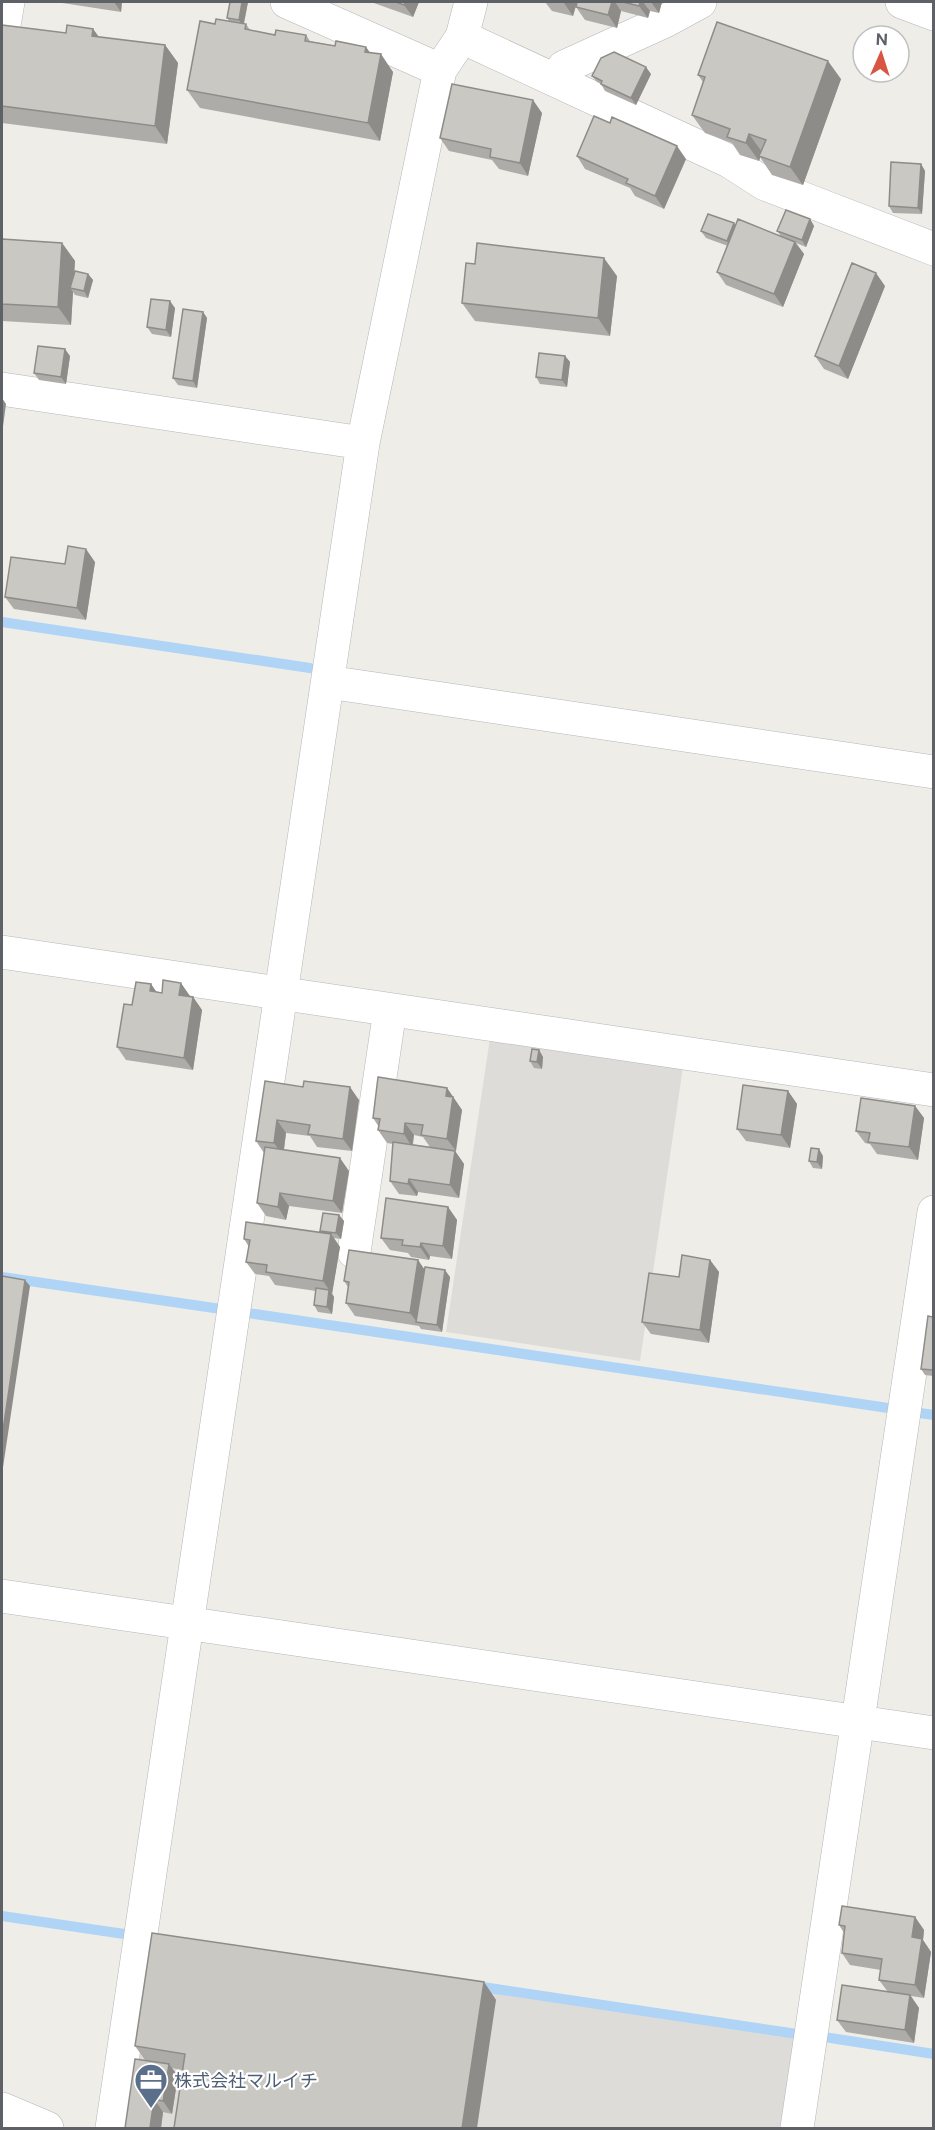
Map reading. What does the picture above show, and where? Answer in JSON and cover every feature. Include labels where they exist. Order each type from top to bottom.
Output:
[{"type":"street","points":[[2,37],[8,2]]},
{"type":"street","points":[[287,2],[440,70]]},
{"type":"street","points":[[112,2128],[363,443],[440,70],[462,37],[471,2]]},
{"type":"street","points":[[557,81],[564,67],[700,2]]},
{"type":"street","points":[[902,2],[933,14]]},
{"type":"street","points":[[462,37],[729,161],[765,184],[933,249]]},
{"type":"street","points":[[2,389],[363,443]]},
{"type":"street","points":[[327,682],[933,772]]},
{"type":"street","points":[[2,952],[933,1090]]},
{"type":"street","points":[[354,1252],[390,1010]]},
{"type":"street","points":[[797,2128],[933,1212]]},
{"type":"street","points":[[2,1596],[933,1733]]},
{"type":"street","points":[[2,2109],[46,2128]]},
{"type":"shaded area","points":[[490,1038],[683,1067],[640,1361],[446,1332]]},
{"type":"shaded area","points":[[151,1941],[797,2036],[783,2128],[123,2128]]},
{"type":"building","points":[[230,2],[242,2],[239,20],[227,18]]},
{"type":"building","points":[[577,2],[612,2],[608,15],[576,7]]},
{"type":"building","points":[[623,2],[640,2],[639,6]]},
{"type":"building","points":[[216,19],[246,24],[245,29],[275,35],[276,30],[306,35],[305,41],[335,46],[336,41],[366,47],[365,52],[381,54],[368,123],[187,90],[200,21],[215,24]]},
{"type":"building","points":[[717,22],[828,61],[790,167],[759,156],[766,140],[749,134],[746,143],[727,137],[730,129],[692,115],[705,77],[698,75]]},
{"type":"building","points":[[2,25],[66,33],[67,25],[93,29],[92,36],[165,45],[155,126],[2,106]]},
{"type":"building","points":[[614,52],[646,67],[631,98],[601,84],[602,81],[592,76],[601,58]]},
{"type":"building","points":[[452,84],[533,100],[520,163],[490,157],[491,149],[440,138]]},
{"type":"building","points":[[594,116],[610,123],[612,117],[677,146],[655,196],[626,183],[628,179],[577,156]]},
{"type":"building","points":[[891,162],[921,164],[918,208],[889,206]]},
{"type":"building","points":[[786,210],[810,219],[802,240],[777,231]]},
{"type":"building","points":[[708,214],[734,223],[727,241],[701,231]]},
{"type":"building","points":[[738,219],[795,242],[774,294],[717,272]]},
{"type":"building","points":[[2,239],[62,243],[58,307],[2,304]]},
{"type":"building","points":[[477,243],[604,258],[598,318],[462,303],[466,263],[475,264]]},
{"type":"building","points":[[852,263],[876,273],[839,366],[815,356]]},
{"type":"building","points":[[75,271],[88,274],[84,291],[70,288]]},
{"type":"building","points":[[151,299],[170,301],[166,330],[147,327]]},
{"type":"building","points":[[183,309],[203,312],[193,381],[173,378]]},
{"type":"building","points":[[38,346],[65,349],[61,377],[34,373]]},
{"type":"building","points":[[539,353],[565,356],[562,380],[536,377]]},
{"type":"building","points":[[68,546],[86,549],[77,608],[5,597],[11,557],[65,564]]},
{"type":"building","points":[[163,980],[181,983],[179,995],[193,997],[184,1058],[117,1047],[124,1004],[132,1005],[136,982],[151,984],[150,991],[162,993]]},
{"type":"building","points":[[532,1049],[539,1050],[537,1062],[530,1061]]},
{"type":"building","points":[[378,1077],[447,1088],[446,1096],[453,1097],[447,1139],[421,1135],[423,1125],[405,1123],[404,1134],[378,1130],[380,1119],[373,1118]]},
{"type":"building","points":[[265,1081],[303,1087],[304,1081],[350,1087],[343,1139],[308,1134],[310,1125],[277,1120],[274,1143],[256,1141]]},
{"type":"building","points":[[743,1085],[788,1091],[781,1135],[737,1129]]},
{"type":"building","points":[[861,1098],[915,1106],[909,1147],[868,1142],[870,1133],[856,1131]]},
{"type":"building","points":[[393,1142],[455,1151],[450,1185],[409,1179],[408,1184],[390,1181]]},
{"type":"building","points":[[265,1147],[340,1158],[333,1201],[280,1193],[278,1207],[257,1203]]},
{"type":"building","points":[[811,1148],[819,1149],[817,1162],[809,1161]]},
{"type":"building","points":[[386,1198],[448,1207],[443,1246],[421,1243],[420,1247],[402,1245],[403,1240],[381,1238]]},
{"type":"building","points":[[323,1213],[339,1215],[336,1233],[320,1231]]},
{"type":"building","points":[[246,1222],[331,1234],[323,1281],[266,1272],[267,1265],[246,1262],[250,1240],[244,1239]]},
{"type":"building","points":[[349,1250],[418,1260],[410,1313],[346,1303],[349,1282],[344,1281]]},
{"type":"building","points":[[682,1255],[710,1260],[700,1330],[642,1322],[649,1273],[679,1277]]},
{"type":"building","points":[[425,1267],[445,1270],[437,1325],[416,1322]]},
{"type":"building","points":[[2,1276],[25,1280],[2,1437]]},
{"type":"building","points":[[316,1288],[329,1290],[327,1307],[314,1305]]},
{"type":"building","points":[[928,1316],[933,1317],[933,1370],[921,1369]]},
{"type":"building","points":[[842,1906],[915,1917],[912,1937],[922,1939],[915,1985],[879,1980],[882,1959],[842,1953],[845,1926],[839,1925]]},
{"type":"building","points":[[152,1933],[484,1982],[462,2128],[174,2128],[185,2054],[135,2046]]},
{"type":"building","points":[[842,1985],[910,1995],[905,2030],[837,2020]]},
{"type":"building","points":[[135,2059],[169,2064],[163,2101],[154,2099],[150,2128],[125,2128]]},
{"type":"waterway","points":[[2,622],[310,668]]},
{"type":"waterway","points":[[2,1277],[221,1309]]},
{"type":"waterway","points":[[248,1313],[888,1408]]},
{"type":"waterway","points":[[920,1413],[934,1415]]},
{"type":"waterway","points":[[2,1916],[131,1935]]},
{"type":"waterway","points":[[476,1986],[797,2034]]},
{"type":"waterway","points":[[824,2037],[934,2054]]},
{"type":"place","name":"株式会社マルイチ","points":[[151,2109]]}]
